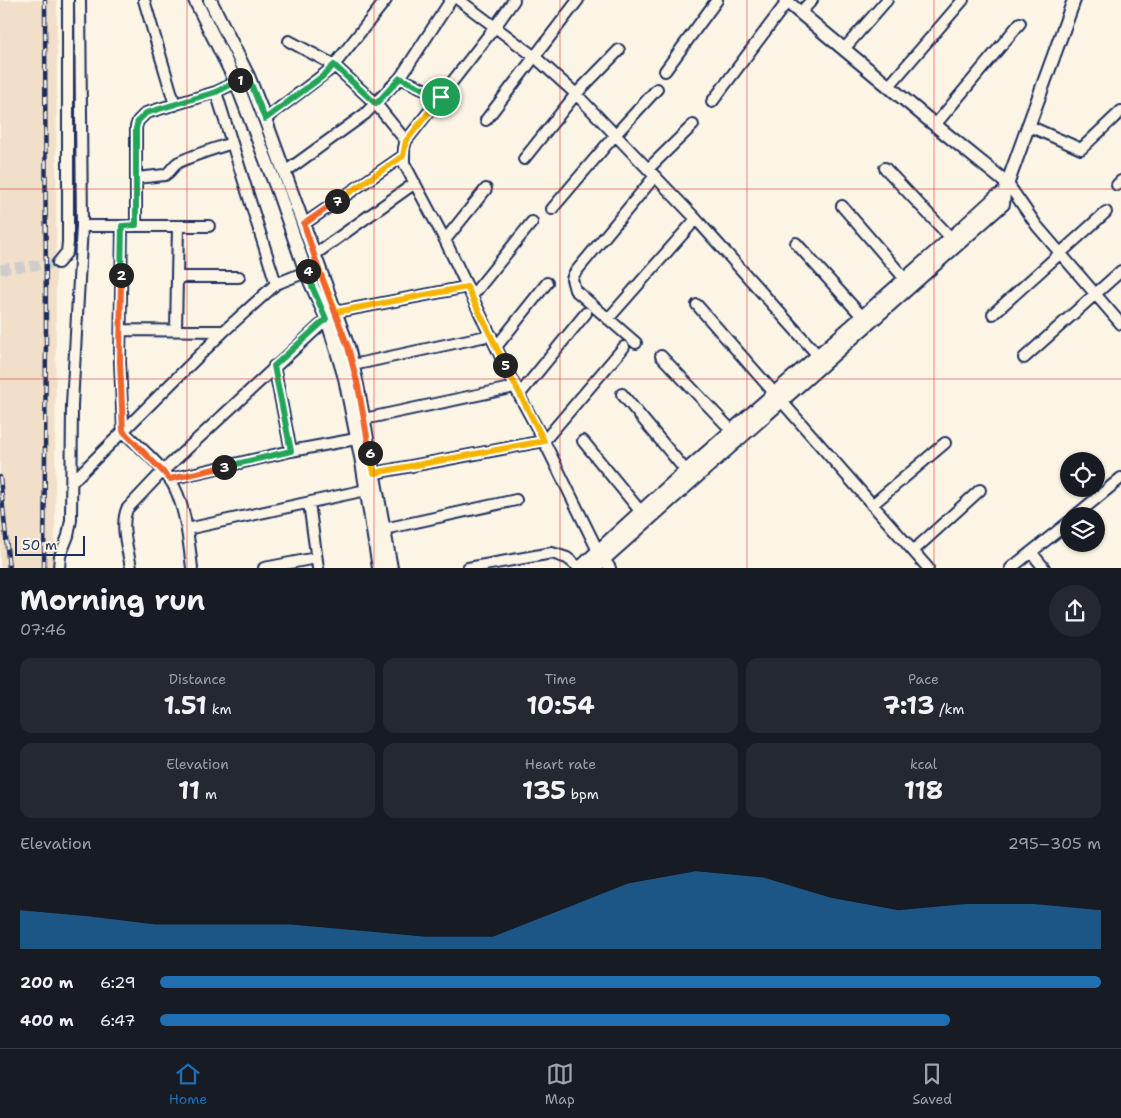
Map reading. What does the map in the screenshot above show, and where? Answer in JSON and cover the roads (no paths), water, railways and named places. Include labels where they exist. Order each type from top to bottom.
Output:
[{"type":"street","points":[[58,263],[67,252],[68,242],[68,0]]},
{"type":"street","points":[[59,568],[60,556],[68,536],[71,520],[72,405],[82,226],[80,0]]},
{"type":"street","points":[[144,0],[175,105]]},
{"type":"street","points":[[195,0],[265,119],[304,224],[313,265]]},
{"type":"street","points":[[210,0],[242,79],[279,194],[313,265],[331,316],[353,365],[391,568]]},
{"type":"street","points":[[265,119],[323,76],[386,0]]},
{"type":"street","points":[[285,172],[376,104],[400,78],[451,0]]},
{"type":"street","points":[[459,0],[536,57],[576,94],[696,219],[821,359]]},
{"type":"street","points":[[514,0],[406,141],[403,156],[404,163],[445,240],[517,391],[604,559]]},
{"type":"street","points":[[486,120],[578,0]]},
{"type":"street","points":[[665,71],[718,0]]},
{"type":"street","points":[[800,13],[812,0]]},
{"type":"street","points":[[844,49],[887,0]]},
{"type":"street","points":[[889,86],[963,0]]},
{"type":"street","points":[[594,568],[735,434],[865,320],[1003,204],[1006,188],[1074,0]]},
{"type":"street","points":[[712,102],[786,1],[935,125],[1006,188],[1036,226],[1121,324]]},
{"type":"street","points":[[935,125],[1020,23]]},
{"type":"street","points":[[289,41],[334,65],[376,104],[406,141]]},
{"type":"street","points":[[524,159],[576,94],[619,50]]},
{"type":"street","points":[[400,78],[441,97]]},
{"type":"street","points":[[136,225],[136,128],[138,121],[146,113],[216,92],[242,79]]},
{"type":"street","points":[[552,209],[657,89]]},
{"type":"street","points":[[216,92],[276,284]]},
{"type":"street","points":[[1029,126],[1081,149],[1121,111]]},
{"type":"street","points":[[636,344],[575,290],[572,279],[652,172],[693,125]]},
{"type":"street","points":[[136,178],[165,175],[169,173],[173,166],[181,161],[232,143]]},
{"type":"street","points":[[304,224],[403,156]]},
{"type":"street","points":[[885,168],[951,238]]},
{"type":"street","points":[[71,483],[224,331],[276,284],[313,265],[415,184]]},
{"type":"street","points":[[865,320],[905,279],[1006,188]]},
{"type":"street","points":[[445,240],[486,189]]},
{"type":"street","points":[[842,206],[905,279]]},
{"type":"street","points":[[993,314],[1106,212]]},
{"type":"street","points":[[608,319],[696,219]]},
{"type":"street","points":[[131,568],[124,524],[124,516],[127,509],[163,471],[274,366],[331,316],[470,291],[532,222]]},
{"type":"street","points":[[82,226],[209,226]]},
{"type":"street","points":[[122,226],[120,362],[123,431],[170,479],[187,528],[192,568]]},
{"type":"street","points":[[176,330],[178,226]]},
{"type":"street","points":[[796,243],[865,320]]},
{"type":"street","points":[[1024,358],[1121,271]]},
{"type":"street","points":[[178,277],[239,277]]},
{"type":"street","points":[[496,347],[547,282]]},
{"type":"street","points":[[697,305],[928,568]]},
{"type":"street","points":[[364,419],[517,391],[586,313]]},
{"type":"street","points":[[331,316],[345,378],[379,568]]},
{"type":"street","points":[[121,330],[224,331]]},
{"type":"street","points":[[353,365],[491,335]]},
{"type":"street","points":[[374,473],[544,441],[624,347]]},
{"type":"street","points":[[660,356],[735,434]]},
{"type":"street","points":[[274,366],[291,451]]},
{"type":"street","points":[[622,394],[686,471]]},
{"type":"street","points":[[468,568],[552,553],[567,558],[580,568],[604,559],[641,512],[686,471],[735,434]]},
{"type":"street","points":[[170,479],[291,451],[356,439]]},
{"type":"street","points":[[583,441],[641,512]]},
{"type":"street","points":[[872,505],[945,443]]},
{"type":"street","points":[[1087,507],[1121,478]]},
{"type":"street","points":[[187,528],[366,490]]},
{"type":"street","points":[[913,551],[980,490]]},
{"type":"street","points":[[384,529],[516,500]]},
{"type":"street","points":[[264,568],[317,563],[309,503]]},
{"type":"street","points":[[1011,568],[1060,529]]},
{"type":"street","points":[[1031,552],[1044,568]]},
{"type":"tunnel","points":[[0,269],[58,263]]},
{"type":"railway","points":[[44,568],[46,341],[45,0]]},
{"type":"railway","points":[[0,477],[9,568]]}]
